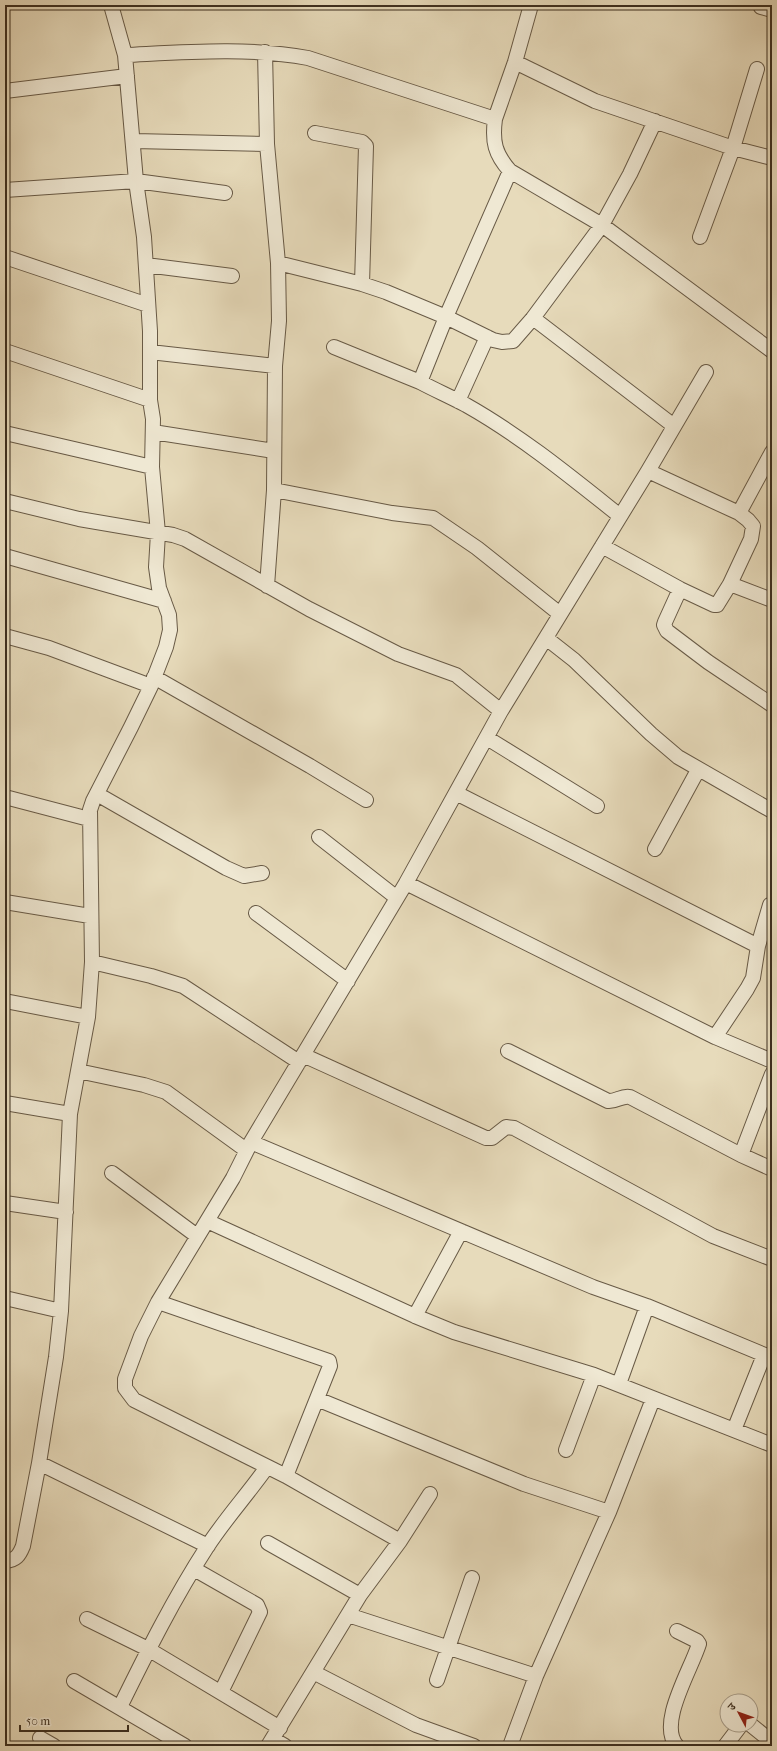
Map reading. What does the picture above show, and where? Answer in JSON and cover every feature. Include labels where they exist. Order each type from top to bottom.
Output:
[{"type":"street","points":[[5,1561],[13,1560],[19,1555],[23,1546],[39,1463],[56,1357],[61,1311],[70,1114],[88,1017],[92,962],[90,916],[90,810],[152,682],[166,647],[170,630],[169,615],[157,578],[156,567],[158,533],[152,467],[153,432],[150,400],[150,352],[144,237],[136,181],[134,141],[125,55],[111,5]]},
{"type":"street","points":[[526,7],[515,62],[495,119],[493,134],[495,149],[502,161],[510,171],[602,225],[772,351]]},
{"type":"street","points":[[125,55],[229,50],[265,52],[308,58],[495,119]]},
{"type":"street","points":[[265,52],[267,144],[278,263],[279,320],[275,366],[274,490],[267,586]]},
{"type":"street","points":[[515,62],[595,101],[733,148],[772,158]]},
{"type":"street","points":[[700,237],[733,148],[757,69]]},
{"type":"street","points":[[5,91],[127,76]]},
{"type":"street","points":[[278,263],[362,284],[386,292],[446,317],[487,337],[502,342],[513,340],[533,318],[602,225],[630,174],[655,121]]},
{"type":"street","points":[[315,133],[362,142],[366,146],[362,284]]},
{"type":"street","points":[[134,141],[267,144]]},
{"type":"street","points":[[420,382],[446,317],[510,171]]},
{"type":"street","points":[[5,190],[136,181],[225,193]]},
{"type":"street","points":[[5,257],[148,305]]},
{"type":"street","points":[[146,265],[232,276]]},
{"type":"street","points":[[533,318],[674,426]]},
{"type":"street","points":[[458,401],[487,337]]},
{"type":"street","points":[[334,347],[420,382],[485,416],[582,486],[620,516]]},
{"type":"street","points":[[5,352],[150,400]]},
{"type":"street","points":[[150,352],[275,366]]},
{"type":"street","points":[[400,1541],[286,1476],[134,1400],[125,1388],[125,1379],[130,1363],[158,1302],[406,883],[501,711],[648,471],[706,372]]},
{"type":"street","points":[[153,432],[274,451]]},
{"type":"street","points":[[5,433],[152,467]]},
{"type":"street","points":[[739,513],[772,452]]},
{"type":"street","points":[[602,546],[680,589],[714,605],[717,605],[730,584],[753,533],[753,526],[739,513],[648,471]]},
{"type":"street","points":[[274,490],[392,513],[433,518],[477,548],[560,614]]},
{"type":"street","points":[[5,501],[79,519],[185,539],[267,586],[398,654],[456,675],[501,711]]},
{"type":"street","points":[[5,556],[164,601]]},
{"type":"street","points":[[730,584],[772,600]]},
{"type":"street","points":[[680,589],[664,625],[667,631],[714,666],[772,705]]},
{"type":"street","points":[[5,636],[49,648],[152,682],[310,766],[366,800]]},
{"type":"street","points":[[546,638],[574,660],[651,734],[678,757],[698,770],[772,811]]},
{"type":"street","points":[[487,738],[597,806]]},
{"type":"street","points":[[655,849],[698,770]]},
{"type":"street","points":[[456,793],[758,946]]},
{"type":"street","points":[[97,794],[226,868],[244,876],[262,873]]},
{"type":"street","points":[[5,797],[89,819]]},
{"type":"street","points":[[319,837],[397,898]]},
{"type":"street","points":[[406,883],[715,1037],[772,1061]]},
{"type":"street","points":[[5,902],[90,916]]},
{"type":"street","points":[[715,1037],[748,989],[752,978],[758,946],[771,903]]},
{"type":"street","points":[[256,913],[348,981]]},
{"type":"street","points":[[92,962],[151,976],[183,986],[301,1059],[486,1138],[492,1138],[506,1127],[514,1128],[713,1236],[772,1259]]},
{"type":"street","points":[[5,1001],[88,1017]]},
{"type":"street","points":[[508,1051],[608,1101],[613,1102],[624,1097],[630,1097],[741,1155],[772,1169]]},
{"type":"street","points":[[78,1071],[144,1085],[166,1092],[249,1146],[461,1231],[593,1287],[647,1306],[768,1356],[734,1430]]},
{"type":"street","points":[[741,1155],[772,1074]]},
{"type":"street","points":[[5,1103],[70,1114]]},
{"type":"street","points":[[112,1173],[197,1236]]},
{"type":"street","points":[[5,1203],[66,1212]]},
{"type":"street","points":[[207,1221],[415,1316],[454,1332],[594,1375],[772,1445]]},
{"type":"street","points":[[415,1316],[461,1231]]},
{"type":"street","points":[[5,1298],[61,1311]]},
{"type":"street","points":[[158,1302],[327,1359],[330,1363],[286,1476]]},
{"type":"street","points":[[619,1384],[647,1306]]},
{"type":"street","points":[[566,1450],[594,1375]]},
{"type":"street","points":[[317,1399],[524,1484],[609,1512]]},
{"type":"street","points":[[513,1745],[536,1676],[609,1512],[653,1399]]},
{"type":"street","points":[[39,1463],[208,1546]]},
{"type":"street","points":[[120,1707],[148,1649],[176,1597],[208,1546],[267,1467]]},
{"type":"street","points":[[87,1619],[148,1649],[220,1692],[277,1740],[313,1672],[360,1595],[400,1541],[430,1494]]},
{"type":"street","points":[[268,1543],[360,1595]]},
{"type":"street","points":[[194,1569],[258,1605],[260,1612],[220,1692]]},
{"type":"street","points":[[436,1680],[472,1578]]},
{"type":"street","points":[[348,1615],[536,1676]]},
{"type":"street","points":[[677,1631],[697,1641],[698,1644],[672,1714],[670,1734],[672,1740],[677,1746]]},
{"type":"street","points":[[313,1672],[416,1725],[474,1746]]},
{"type":"street","points":[[74,1681],[185,1746]]},
{"type":"street","points":[[759,1731],[772,1742]]},
{"type":"street","points":[[725,1746],[735,1733]]},
{"type":"street","points":[[40,1738],[54,1746]]}]
